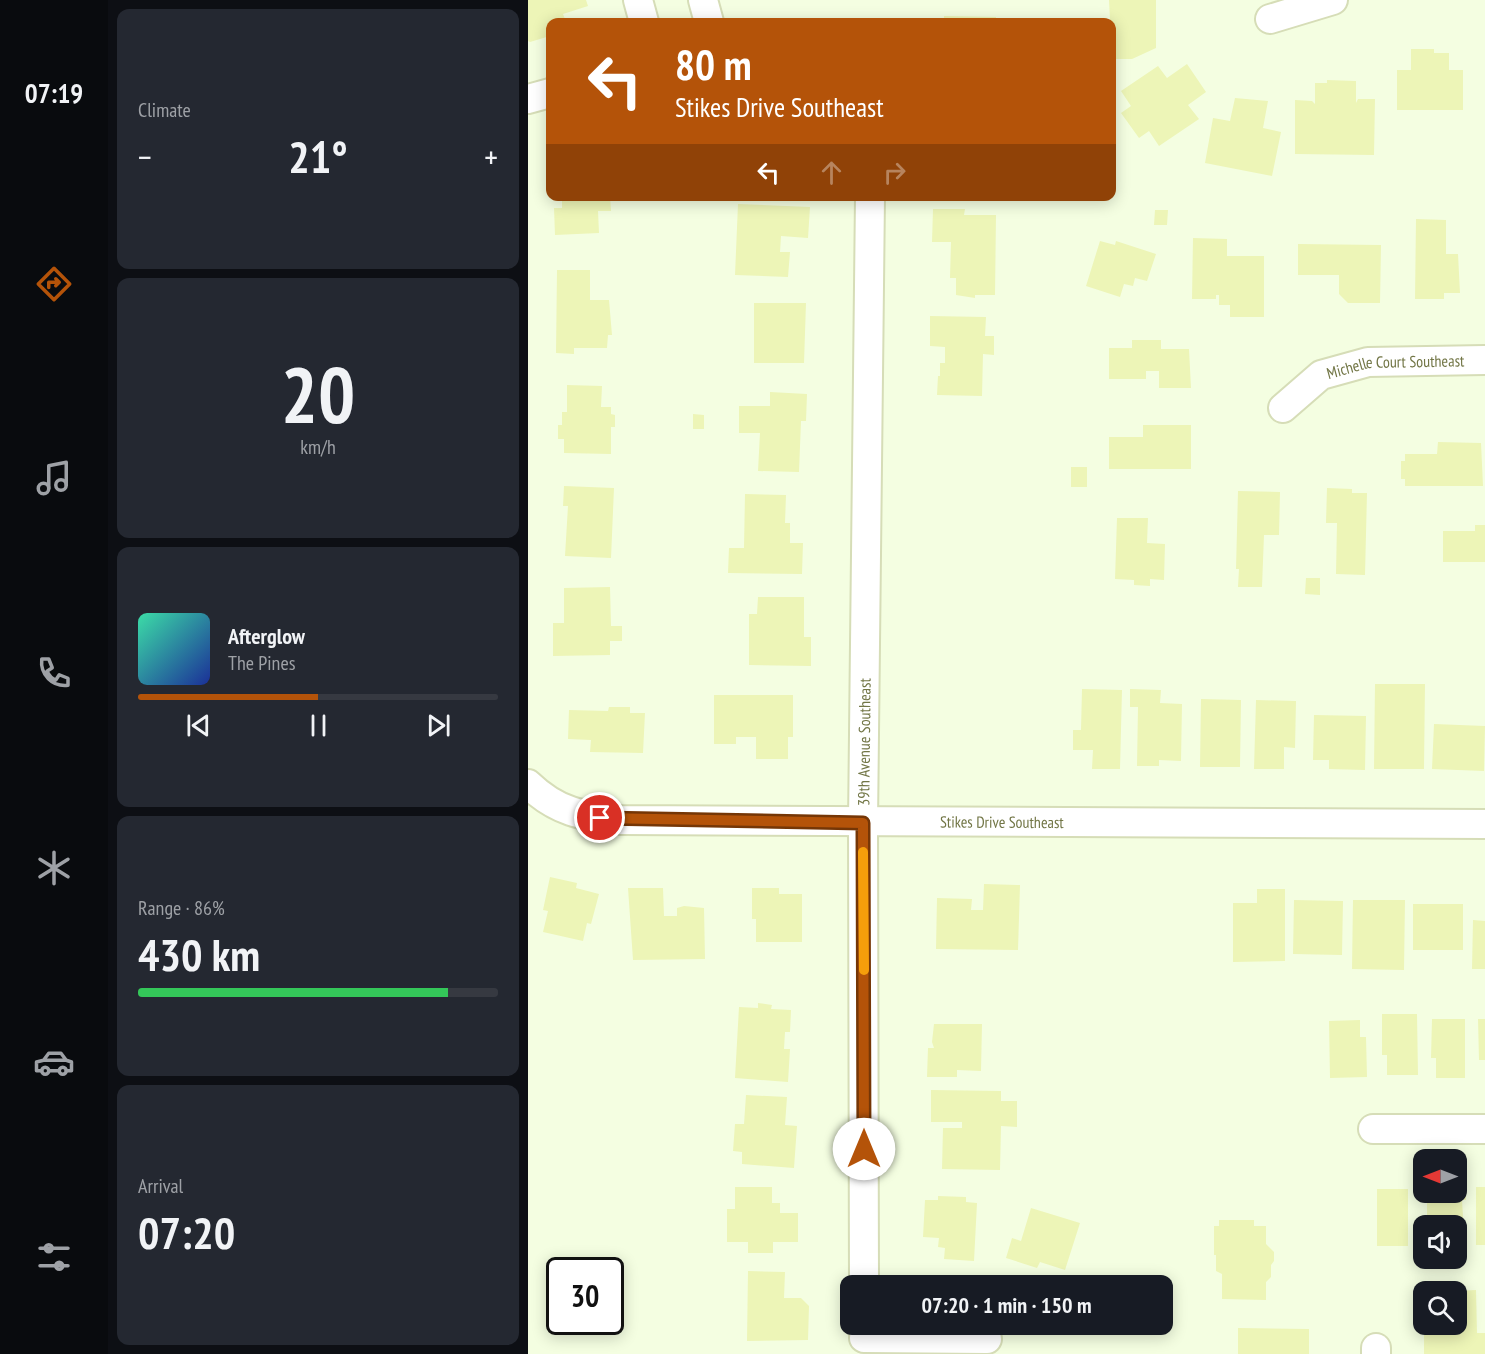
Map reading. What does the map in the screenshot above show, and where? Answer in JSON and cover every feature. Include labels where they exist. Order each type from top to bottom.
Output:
[{"type":"street","points":[[638,0],[643,18]]},
{"type":"street","points":[[703,0],[708,18]]},
{"type":"street","points":[[1270,19],[1333,0]]},
{"type":"street","points":[[528,99],[546,94]]},
{"type":"street","name":"39th Avenue Southeast","points":[[864,1275],[863,823],[870,201]]},
{"type":"street","name":"Michelle Court Southeast","points":[[1283,408],[1321,375],[1368,362],[1485,360]]},
{"type":"street","name":"Stikes Drive Southeast","points":[[528,784],[544,800],[578,815],[621,820],[863,823],[1485,824]]},
{"type":"street","points":[[1373,1129],[1485,1129]]},
{"type":"street","points":[[864,1339],[987,1339]]},
{"type":"building","points":[[528,0],[586,0],[588,6],[563,14],[564,18],[546,18],[546,37],[528,41]]},
{"type":"building","points":[[1109,0],[1156,0],[1156,48],[1132,59],[1116,59],[1116,18],[1110,18]]},
{"type":"building","points":[[944,16],[996,17],[996,18],[944,18]]},
{"type":"building","points":[[1411,49],[1434,49],[1434,53],[1449,53],[1449,70],[1463,70],[1463,110],[1397,110],[1397,70],[1411,70]]},
{"type":"building","points":[[1187,64],[1206,92],[1188,105],[1199,119],[1159,146],[1149,131],[1139,138],[1121,113],[1131,106],[1121,91],[1158,66],[1167,78]]},
{"type":"building","points":[[1327,80],[1356,81],[1356,103],[1358,99],[1375,99],[1374,155],[1295,154],[1295,100],[1312,101],[1315,104],[1315,83],[1327,83]]},
{"type":"building","points":[[1235,98],[1268,101],[1263,128],[1281,132],[1272,176],[1205,163],[1213,118],[1230,121]]},
{"type":"building","points":[[562,201],[610,201],[611,211],[598,211],[599,233],[555,235],[554,208],[562,208]]},
{"type":"building","points":[[738,204],[810,207],[808,238],[781,236],[780,252],[790,252],[788,277],[735,275]]},
{"type":"building","points":[[933,209],[965,209],[964,215],[996,215],[995,295],[975,295],[975,298],[956,295],[956,278],[950,278],[951,242],[932,242]]},
{"type":"building","points":[[1155,210],[1168,210],[1167,225],[1154,225]]},
{"type":"building","points":[[1416,219],[1446,220],[1446,254],[1458,254],[1460,293],[1444,293],[1444,299],[1415,299]]},
{"type":"building","points":[[1193,238],[1227,239],[1227,256],[1264,256],[1264,317],[1230,317],[1230,305],[1219,305],[1219,295],[1216,295],[1216,299],[1192,299]]},
{"type":"building","points":[[1100,241],[1115,245],[1116,241],[1156,254],[1147,281],[1135,278],[1133,286],[1124,284],[1120,297],[1086,286]]},
{"type":"building","points":[[1298,244],[1381,245],[1380,303],[1348,303],[1339,294],[1339,275],[1298,275]]},
{"type":"building","points":[[557,270],[590,270],[590,300],[609,300],[612,335],[608,335],[607,348],[574,348],[574,354],[556,353]]},
{"type":"building","points":[[754,303],[806,303],[804,363],[754,363]]},
{"type":"building","points":[[930,316],[986,317],[985,336],[994,336],[994,355],[983,354],[982,396],[937,395],[940,363],[945,363],[945,347],[930,346]]},
{"type":"building","points":[[1132,340],[1161,340],[1161,349],[1189,349],[1191,388],[1159,388],[1159,371],[1146,371],[1146,379],[1109,379],[1109,348],[1132,348]]},
{"type":"building","points":[[567,385],[602,386],[601,407],[611,407],[611,414],[615,415],[615,427],[611,427],[611,454],[564,453],[564,439],[558,439],[558,425],[562,425],[562,412],[567,412]]},
{"type":"building","points":[[770,392],[807,394],[806,421],[801,421],[799,472],[758,471],[760,433],[739,433],[739,406],[770,406]]},
{"type":"building","points":[[693,414],[704,415],[704,429],[693,429]]},
{"type":"building","points":[[1143,425],[1191,425],[1191,469],[1109,469],[1109,437],[1143,437]]},
{"type":"building","points":[[1438,442],[1481,443],[1483,486],[1405,486],[1405,479],[1401,479],[1401,461],[1405,461],[1405,454],[1437,454]]},
{"type":"building","points":[[1071,467],[1087,467],[1087,487],[1071,487]]},
{"type":"building","points":[[564,486],[614,488],[611,558],[565,556],[568,506],[563,506]]},
{"type":"building","points":[[1327,488],[1352,489],[1352,493],[1367,493],[1365,575],[1336,574],[1337,523],[1326,523]]},
{"type":"building","points":[[1238,491],[1280,492],[1279,535],[1264,535],[1262,587],[1238,587],[1239,569],[1236,569]]},
{"type":"building","points":[[745,494],[786,495],[785,523],[790,523],[790,543],[803,543],[802,574],[728,573],[729,548],[744,548]]},
{"type":"building","points":[[1117,518],[1148,518],[1147,543],[1165,544],[1164,580],[1150,579],[1150,586],[1134,585],[1134,580],[1115,579]]},
{"type":"building","points":[[1475,525],[1485,525],[1485,562],[1443,562],[1443,531],[1475,531]]},
{"type":"building","points":[[1306,578],[1320,578],[1320,595],[1305,594]]},
{"type":"building","points":[[610,587],[611,626],[622,626],[622,641],[610,641],[610,655],[553,656],[553,623],[564,623],[564,588]]},
{"type":"building","points":[[758,597],[804,597],[804,637],[811,637],[811,666],[749,665],[749,614],[757,614]]},
{"type":"building","points":[[1375,684],[1425,684],[1424,769],[1374,769]]},
{"type":"building","points":[[1082,689],[1122,690],[1120,769],[1092,769],[1093,750],[1073,750],[1073,730],[1081,730]]},
{"type":"building","points":[[1130,689],[1161,690],[1160,703],[1182,704],[1181,761],[1159,760],[1159,766],[1137,766],[1138,707],[1130,707]]},
{"type":"building","points":[[714,695],[793,695],[793,737],[788,737],[788,759],[756,759],[756,737],[736,737],[736,744],[714,744]]},
{"type":"building","points":[[1201,699],[1241,700],[1240,767],[1200,767]]},
{"type":"building","points":[[1256,700],[1296,701],[1295,748],[1284,747],[1284,769],[1254,769]]},
{"type":"building","points":[[609,707],[630,707],[630,713],[645,713],[643,753],[590,752],[591,740],[568,739],[569,710],[608,711]]},
{"type":"building","points":[[1314,715],[1366,716],[1365,770],[1329,769],[1329,760],[1313,760]]},
{"type":"building","points":[[1434,724],[1485,726],[1484,771],[1432,769]]},
{"type":"building","points":[[550,877],[577,883],[576,888],[599,894],[591,924],[587,923],[583,941],[543,932],[548,911],[543,910]]},
{"type":"building","points":[[984,884],[1020,885],[1018,950],[936,949],[937,898],[972,899],[971,910],[983,910]]},
{"type":"building","points":[[628,888],[663,888],[664,916],[677,916],[677,908],[684,906],[704,908],[705,959],[633,960]]},
{"type":"building","points":[[752,888],[779,888],[779,894],[802,894],[802,942],[756,942],[756,919],[752,919]]},
{"type":"building","points":[[1257,889],[1285,889],[1285,961],[1233,962],[1233,903],[1257,903]]},
{"type":"building","points":[[1294,900],[1343,901],[1342,955],[1293,954]]},
{"type":"building","points":[[1353,900],[1405,900],[1404,970],[1352,969]]},
{"type":"building","points":[[1413,904],[1463,904],[1463,950],[1413,950]]},
{"type":"building","points":[[1473,920],[1485,921],[1485,969],[1472,969]]},
{"type":"building","points":[[758,1003],[772,1005],[771,1009],[791,1010],[790,1032],[785,1032],[784,1049],[790,1049],[788,1082],[735,1078],[739,1007],[758,1008]]},
{"type":"building","points":[[1382,1014],[1417,1014],[1418,1075],[1387,1075],[1387,1055],[1382,1055]]},
{"type":"building","points":[[1432,1019],[1465,1019],[1465,1078],[1436,1078],[1436,1058],[1431,1058]]},
{"type":"building","points":[[1478,1019],[1485,1019],[1485,1060],[1479,1060]]},
{"type":"building","points":[[1360,1020],[1360,1037],[1366,1037],[1367,1077],[1330,1078],[1329,1021]]},
{"type":"building","points":[[934,1024],[982,1024],[981,1071],[957,1070],[957,1077],[927,1077],[928,1048],[934,1048],[932,1042]]},
{"type":"building","points":[[931,1090],[1001,1091],[1001,1101],[1017,1101],[1017,1127],[1001,1126],[1000,1170],[942,1169],[943,1128],[962,1128],[962,1122],[931,1122]]},
{"type":"building","points":[[746,1095],[787,1097],[785,1125],[797,1126],[794,1168],[742,1164],[742,1152],[733,1151],[735,1124],[744,1124]]},
{"type":"building","points":[[735,1187],[772,1187],[772,1203],[780,1203],[780,1213],[798,1213],[798,1242],[773,1242],[773,1253],[748,1253],[748,1242],[727,1242],[727,1209],[735,1209]]},
{"type":"building","points":[[1476,1187],[1485,1187],[1485,1245],[1476,1245]]},
{"type":"building","points":[[1377,1189],[1408,1189],[1408,1246],[1377,1246]]},
{"type":"building","points":[[938,1196],[966,1197],[966,1202],[977,1203],[974,1261],[944,1259],[945,1248],[938,1247],[939,1238],[923,1237],[925,1200],[938,1200]]},
{"type":"building","points":[[1427,1203],[1462,1203],[1463,1215],[1427,1215]]},
{"type":"building","points":[[1031,1208],[1080,1223],[1065,1270],[1040,1262],[1037,1268],[1006,1258],[1012,1238],[1021,1241]]},
{"type":"building","points":[[1219,1220],[1254,1220],[1254,1226],[1266,1226],[1266,1244],[1274,1252],[1274,1261],[1271,1265],[1271,1277],[1266,1282],[1266,1300],[1222,1299],[1222,1274],[1216,1271],[1216,1255],[1214,1255],[1214,1226],[1219,1226]]},
{"type":"building","points":[[748,1271],[785,1272],[784,1298],[801,1298],[809,1306],[808,1340],[747,1341]]},
{"type":"building","points":[[1467,1290],[1476,1290],[1477,1333],[1485,1333],[1485,1354],[1424,1354],[1424,1335],[1467,1335]]},
{"type":"building","points":[[1238,1328],[1309,1329],[1309,1354],[1238,1354]]},
{"type":"slow traffic","points":[[863,852],[864,970]]},
{"type":"route","points":[[600,818],[863,823],[864,1149]]}]
